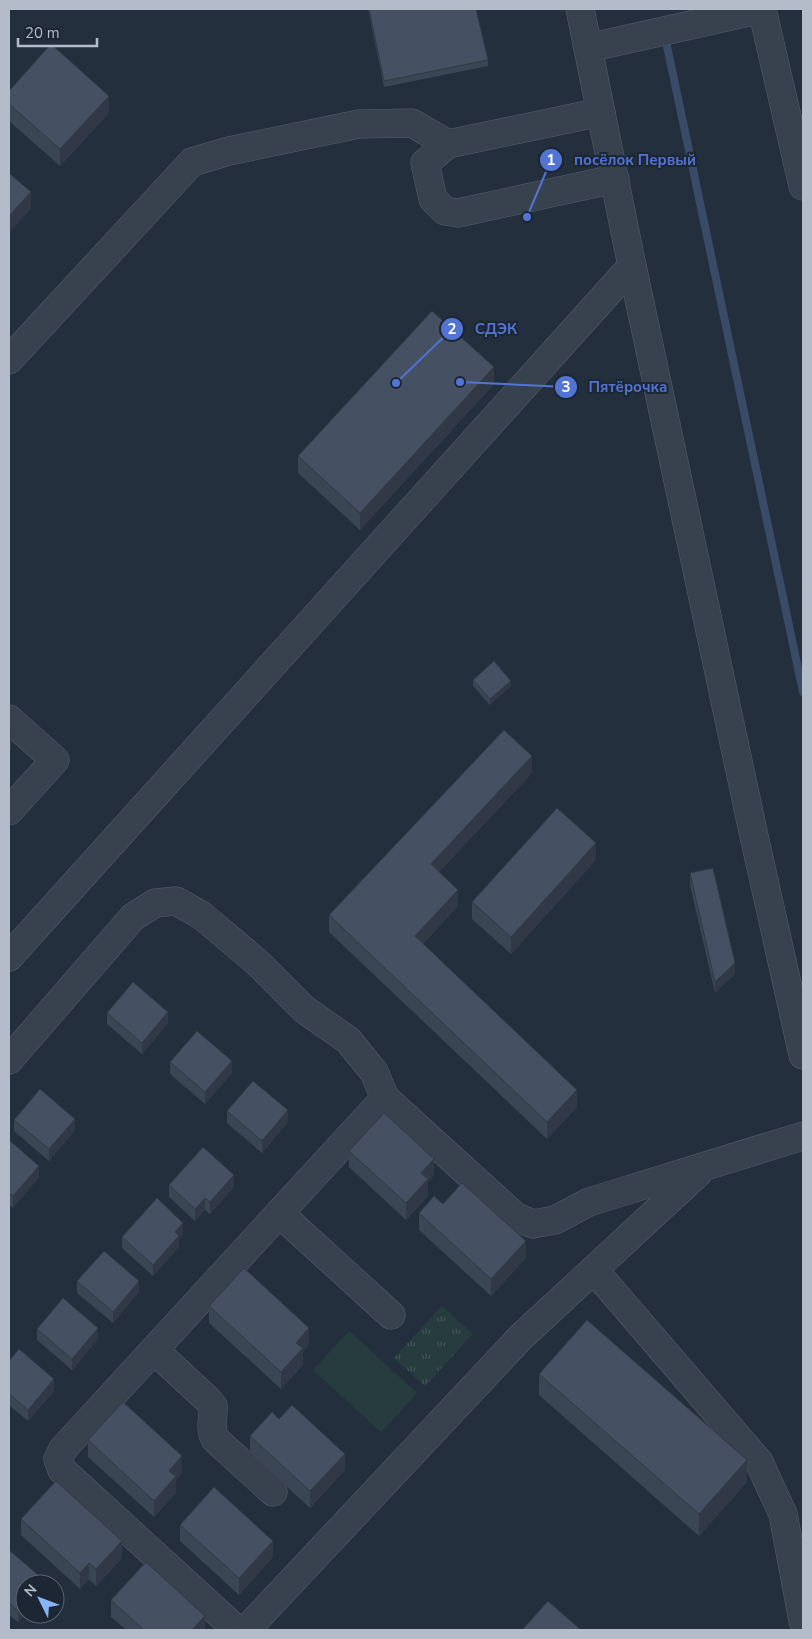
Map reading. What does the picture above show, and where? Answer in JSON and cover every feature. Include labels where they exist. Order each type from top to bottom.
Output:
[{"type":"street","points":[[580,9],[632,266],[754,836],[803,1055]]},
{"type":"street","points":[[588,48],[762,9],[803,186]]},
{"type":"street","points":[[601,112],[448,144],[425,164],[433,199],[445,211],[458,213],[615,179]]},
{"type":"street","points":[[9,360],[192,162],[229,151],[359,124],[412,123],[448,144]]},
{"type":"street","points":[[9,956],[632,266]]},
{"type":"street","points":[[9,719],[55,760],[9,811]]},
{"type":"street","points":[[9,1060],[133,917],[155,903],[176,902],[201,915],[258,963],[305,1010],[348,1040],[374,1072],[385,1098],[516,1217],[533,1224],[555,1220],[590,1202],[803,1136]]},
{"type":"street","points":[[385,1098],[63,1450],[58,1460],[62,1470],[249,1628],[521,1337],[704,1168]]},
{"type":"street","points":[[279,1213],[391,1316]]},
{"type":"street","points":[[594,1270],[759,1462],[783,1514],[803,1621]]},
{"type":"street","points":[[154,1350],[213,1406],[211,1425],[215,1439],[273,1492]]},
{"type":"green space","points":[[442,1306],[473,1334],[425,1386],[394,1358]]},
{"type":"green space","points":[[349,1331],[417,1393],[381,1432],[313,1370]]},
{"type":"building","points":[[369,9],[476,9],[488,60],[384,81]]},
{"type":"building","points":[[51,44],[109,96],[60,149],[9,104],[9,91]]},
{"type":"building","points":[[9,173],[31,192],[9,216]]},
{"type":"building","points":[[432,311],[494,367],[360,513],[298,456]]},
{"type":"building","points":[[494,661],[511,681],[490,699],[473,680]]},
{"type":"building","points":[[504,730],[532,756],[431,864],[458,890],[415,936],[577,1090],[547,1122],[329,915]]},
{"type":"building","points":[[557,808],[596,843],[511,937],[472,902]]},
{"type":"building","points":[[713,868],[735,963],[715,982],[690,873]]},
{"type":"building","points":[[133,982],[168,1012],[142,1043],[107,1013]]},
{"type":"building","points":[[197,1031],[232,1061],[205,1092],[170,1062]]},
{"type":"building","points":[[253,1081],[288,1110],[262,1141],[227,1111]]},
{"type":"building","points":[[40,1089],[75,1119],[49,1149],[14,1120]]},
{"type":"building","points":[[384,1113],[434,1159],[421,1173],[428,1179],[406,1203],[349,1151]]},
{"type":"building","points":[[9,1140],[39,1166],[13,1196],[9,1193]]},
{"type":"building","points":[[203,1147],[234,1175],[210,1202],[205,1198],[195,1209],[169,1185]]},
{"type":"building","points":[[462,1183],[526,1241],[491,1279],[419,1213],[434,1196],[443,1204]]},
{"type":"building","points":[[157,1198],[183,1223],[175,1232],[179,1236],[153,1265],[122,1237]]},
{"type":"building","points":[[104,1251],[139,1281],[113,1312],[77,1281]]},
{"type":"building","points":[[244,1268],[309,1328],[296,1343],[303,1348],[281,1372],[209,1306]]},
{"type":"building","points":[[63,1298],[98,1328],[72,1359],[37,1329]]},
{"type":"building","points":[[587,1320],[747,1460],[699,1514],[539,1374]]},
{"type":"building","points":[[19,1349],[54,1379],[28,1410],[9,1394],[9,1361]]},
{"type":"building","points":[[123,1402],[182,1456],[169,1471],[176,1476],[154,1501],[88,1440]]},
{"type":"building","points":[[292,1405],[345,1454],[310,1491],[250,1436],[272,1412],[279,1419]]},
{"type":"building","points":[[56,1481],[122,1541],[96,1569],[89,1563],[80,1573],[21,1519]]},
{"type":"building","points":[[214,1487],[273,1541],[239,1578],[180,1525]]},
{"type":"building","points":[[9,1550],[37,1574],[15,1574],[15,1608],[9,1603]]},
{"type":"building","points":[[146,1562],[205,1616],[192,1630],[144,1630],[111,1600]]},
{"type":"building","points":[[548,1601],[581,1630],[522,1630]]},
{"type":"waterway","points":[[667,46],[803,692]]},
{"type":"place","name":"посёлок Первый","points":[[527,217]]},
{"type":"place","name":"Пятёрочка","points":[[460,382]]},
{"type":"place","name":"СДЭК","points":[[396,383]]}]
